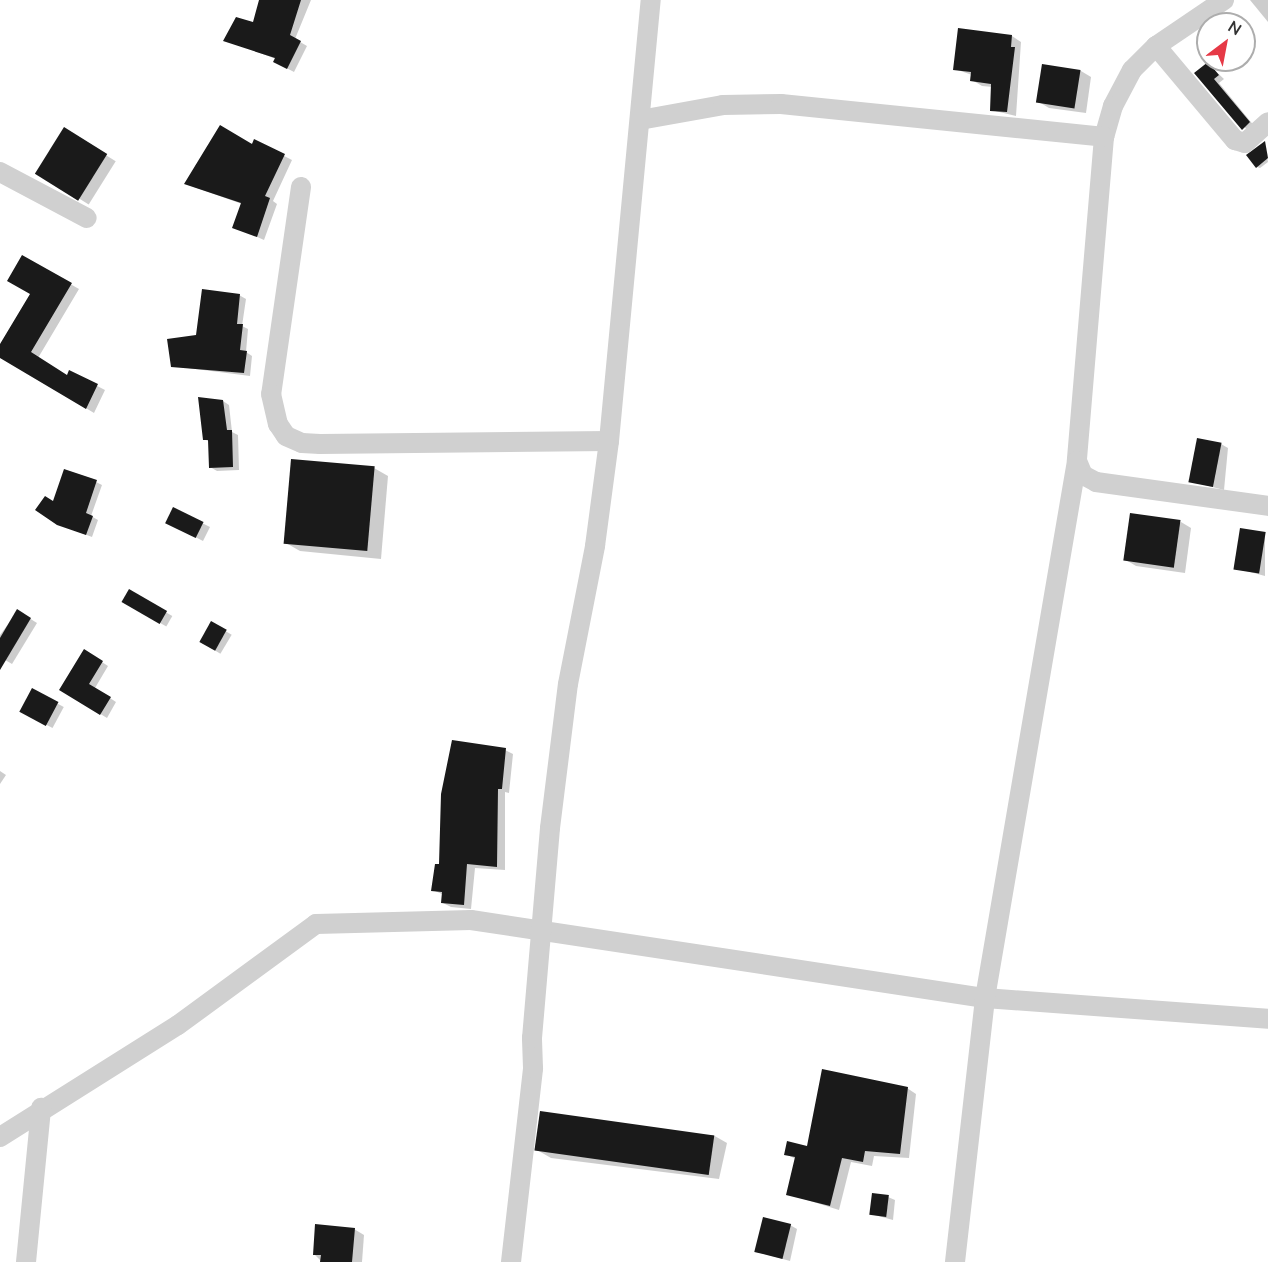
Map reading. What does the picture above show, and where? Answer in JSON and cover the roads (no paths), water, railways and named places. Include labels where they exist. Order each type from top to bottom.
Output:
[{"type":"street","points":[[511,1262],[533,1068],[540,932],[568,684],[595,546],[609,441],[651,0]]},
{"type":"street","points":[[955,1262],[985,998],[1077,461],[1104,137],[1113,106],[1132,70],[1155,46],[1224,0]]},
{"type":"street","points":[[1155,46],[1235,140],[1245,143],[1268,122]]},
{"type":"street","points":[[640,120],[723,105],[781,104],[1104,137]]},
{"type":"street","points":[[0,172],[87,218]]},
{"type":"street","points":[[301,187],[271,394],[278,424],[286,436],[302,443],[320,444],[609,441]]},
{"type":"street","points":[[1077,461],[1083,475],[1096,482],[1268,506]]},
{"type":"street","points":[[0,1137],[41,1108],[177,1024],[316,924],[471,920],[985,998],[1268,1019]]},
{"type":"street","points":[[26,1262],[41,1108]]}]
